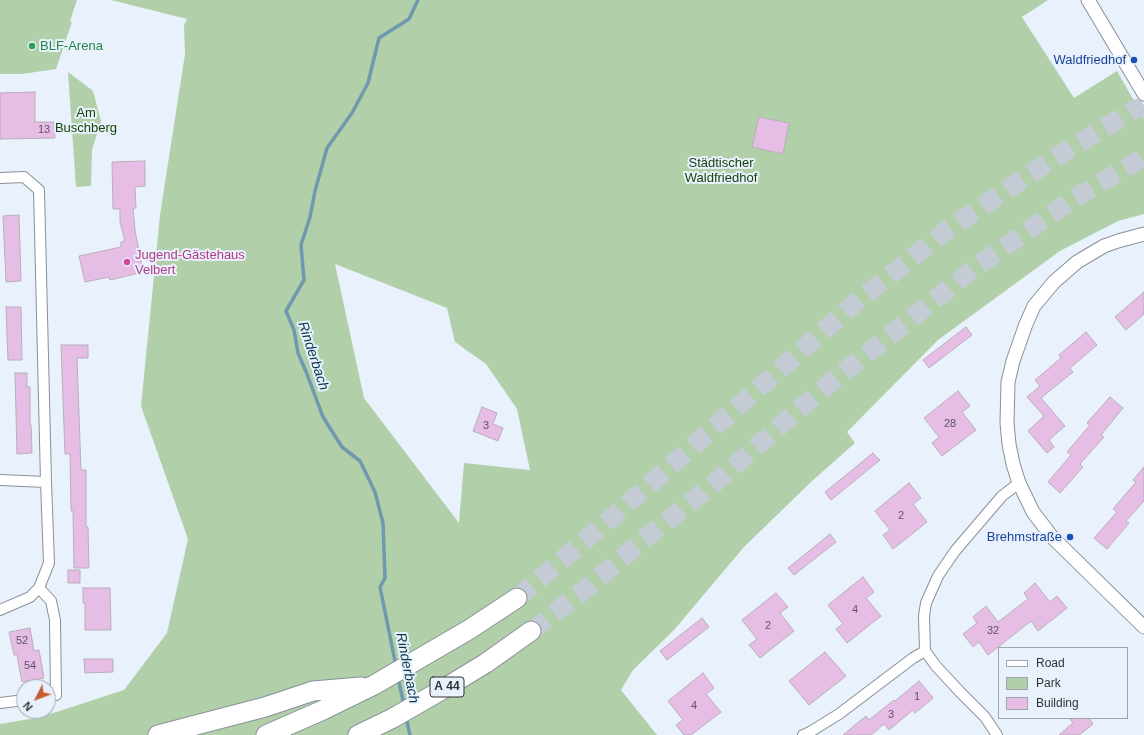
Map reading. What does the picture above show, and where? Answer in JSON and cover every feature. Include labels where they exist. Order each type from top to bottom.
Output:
[{"type":"highway","points":[[271,733],[374,685],[470,629],[517,598]]},
{"type":"highway","name":"A 44","points":[[358,735],[393,718],[440,691],[486,663],[531,632]]},
{"type":"highway","points":[[158,735],[265,707],[313,692],[374,685]]},
{"type":"street","points":[[1088,0],[1144,94]]},
{"type":"street","points":[[0,178],[24,177],[39,190],[49,563],[39,588],[30,598],[0,610]]},
{"type":"street","points":[[1144,234],[1104,246],[1077,262],[1054,282],[1034,306],[1015,354],[1008,382],[1007,423],[1013,464],[1019,483],[1033,512],[1052,537],[1144,627]]},
{"type":"street","points":[[0,480],[46,482]]},
{"type":"street","points":[[997,735],[985,716],[936,666],[925,651],[924,616],[926,603],[938,576],[955,551],[1002,496],[1019,483]]},
{"type":"street","points":[[39,588],[51,601],[55,620],[56,679]]},
{"type":"street","points":[[803,735],[839,714],[913,658],[925,651]]},
{"type":"street","points":[[0,703],[16,701]]},
{"type":"green space","name":"BLF-Arena","points":[[0,0],[77,0],[70,21],[72,22],[56,69],[22,74],[0,74]]},
{"type":"green space","name":"Städtischer Waldfriedhof","points":[[111,0],[1048,0],[1022,17],[1074,98],[1117,71],[1144,118],[1144,214],[1118,221],[1060,251],[938,340],[847,432],[855,443],[812,481],[744,547],[674,630],[633,670],[621,690],[657,735],[0,735],[0,724],[29,719],[56,719],[56,712],[124,690],[167,633],[188,539],[141,406],[160,215],[185,54],[184,25],[187,19]],"holes":[[[335,264],[447,308],[455,342],[486,364],[517,409],[530,470],[464,463],[459,523],[364,398]]]},
{"type":"green space","name":"Am Buschberg","points":[[68,72],[93,91],[101,121],[92,150],[91,186],[76,187]]},
{"type":"building","points":[[35,92],[35,122],[54,122],[55,138],[0,139],[0,93]]},
{"type":"building","points":[[759,117],[789,123],[783,154],[752,147]]},
{"type":"building","points":[[145,161],[145,186],[135,187],[136,208],[133,208],[135,230],[143,272],[110,280],[109,277],[85,282],[79,256],[121,247],[121,242],[125,241],[120,222],[120,209],[113,209],[112,162]]},
{"type":"building","points":[[19,215],[21,281],[6,282],[3,216]]},
{"type":"building","points":[[1144,292],[1144,314],[1126,330],[1115,317]]},
{"type":"building","points":[[6,307],[21,307],[22,360],[8,360]]},
{"type":"building","points":[[966,327],[972,335],[929,368],[923,360]]},
{"type":"building","points":[[1086,332],[1097,345],[1070,368],[1073,372],[1041,398],[1065,426],[1049,440],[1054,447],[1047,453],[1028,431],[1044,416],[1027,397],[1040,386],[1035,380],[1061,358],[1059,355]]},
{"type":"building","points":[[61,345],[88,345],[88,358],[77,358],[81,470],[86,470],[86,527],[88,527],[89,568],[74,568],[70,454],[65,454]]},
{"type":"building","points":[[15,373],[27,373],[27,387],[30,387],[32,453],[17,454]]},
{"type":"building","points":[[958,391],[970,406],[962,412],[976,430],[942,456],[932,443],[939,437],[924,418]]},
{"type":"building","points":[[1110,397],[1123,408],[1101,435],[1104,437],[1080,464],[1083,467],[1060,493],[1048,482],[1071,455],[1067,452],[1090,425],[1087,423]]},
{"type":"building","points":[[482,407],[497,413],[493,424],[503,428],[498,441],[473,431]]},
{"type":"building","points":[[873,453],[880,460],[831,500],[825,492]]},
{"type":"building","points":[[1144,467],[1144,501],[1126,521],[1129,523],[1107,549],[1094,538],[1117,512],[1113,509],[1136,482],[1133,480]]},
{"type":"building","points":[[909,483],[921,498],[913,504],[927,522],[893,549],[883,535],[890,530],[875,511]]},
{"type":"building","points":[[830,534],[836,542],[794,575],[788,568]]},
{"type":"building","points":[[68,570],[80,570],[80,583],[68,583]]},
{"type":"building","points":[[863,577],[874,592],[866,598],[881,616],[847,643],[836,629],[843,624],[828,605]]},
{"type":"building","points":[[1035,583],[1050,602],[1057,596],[1067,608],[1038,631],[1031,621],[988,655],[979,642],[973,647],[963,634],[977,623],[973,617],[986,606],[998,622],[1028,599],[1024,593]]},
{"type":"building","points":[[83,588],[110,588],[111,630],[85,630],[85,603],[83,603]]},
{"type":"building","points":[[776,593],[788,607],[780,613],[794,631],[760,658],[749,645],[757,639],[742,620]]},
{"type":"building","points":[[702,618],[709,627],[667,660],[660,651]]},
{"type":"building","points":[[30,628],[34,651],[39,650],[44,678],[21,679],[17,655],[14,655],[9,632]]},
{"type":"building","points":[[825,652],[846,676],[809,705],[789,681]]},
{"type":"building","points":[[84,659],[113,659],[113,672],[85,673]]},
{"type":"building","points":[[703,673],[714,688],[706,694],[721,712],[691,735],[684,735],[676,725],[683,720],[668,701]]},
{"type":"building","points":[[919,681],[933,698],[915,713],[913,710],[889,730],[884,724],[871,735],[843,735],[866,716],[869,720]]},
{"type":"building","points":[[1070,719],[1090,719],[1093,724],[1079,735],[1059,735],[1073,723]]},
{"type":"waterway","name":"Rinderbach","points":[[396,666],[380,587],[385,578],[383,523],[375,492],[360,461],[342,447],[323,417],[298,353],[294,330],[286,311],[304,280],[301,245],[310,217],[315,191],[327,148],[352,113],[368,83],[379,38],[409,19],[418,0]]},
{"type":"waterway","name":"Rinderbach","points":[[398,678],[404,705]]},
{"type":"waterway","name":"Rinderbach","points":[[406,717],[410,735]]},
{"type":"tunnel","points":[[517,598],[616,514],[853,305],[947,230],[1048,162],[1134,110],[1144,106]]},
{"type":"tunnel","points":[[531,631],[582,592],[643,540],[710,487],[819,392],[973,269],[1073,199],[1144,157]]},
{"type":"place","name":"BLF-Arena","points":[[32,46]]},
{"type":"place","name":"Waldfriedhof","points":[[1134,60]]},
{"type":"place","name":"Jugend-Gästehaus Velbert","points":[[127,262]]},
{"type":"place","name":"Brehmstraße","points":[[1070,537]]}]
